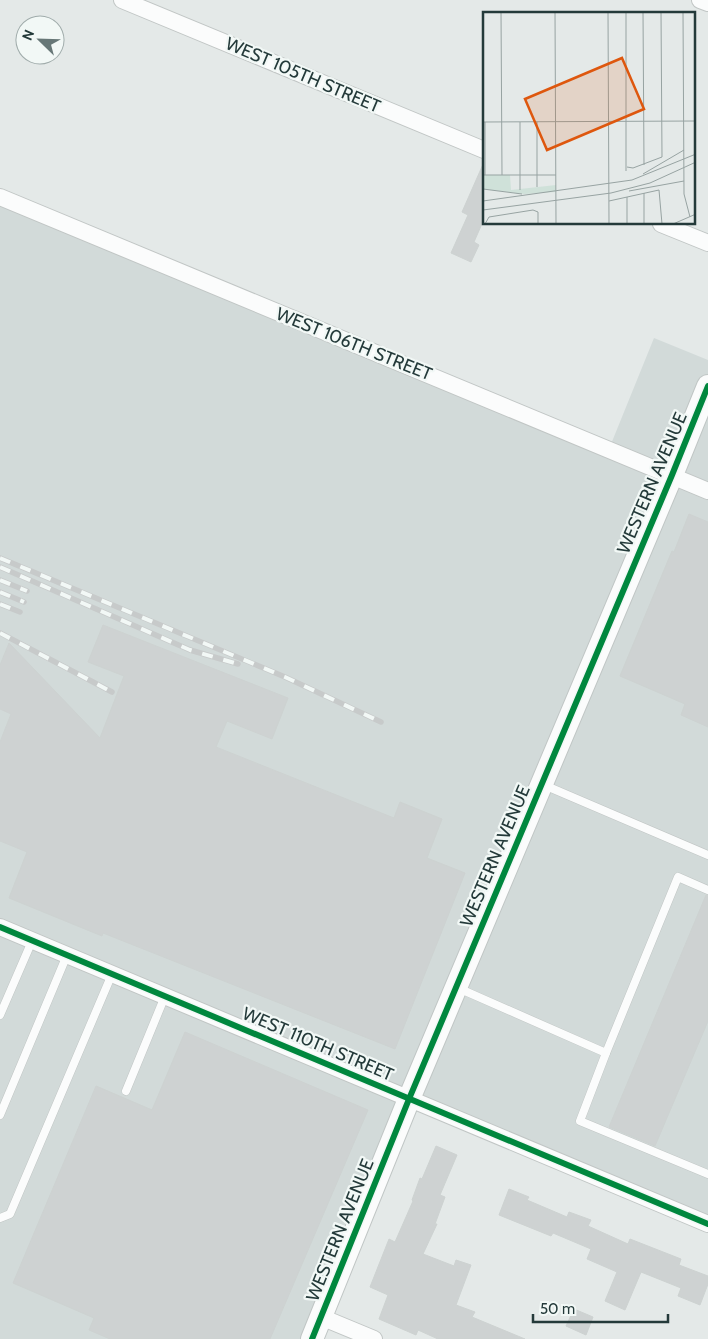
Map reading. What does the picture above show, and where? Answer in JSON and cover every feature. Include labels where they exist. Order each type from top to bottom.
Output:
[{"type":"street","name":"WEST 105TH STREET","points":[[122,0],[483,150]]},
{"type":"street","points":[[700,0],[708,3]]},
{"type":"street","name":"WEST 106TH STREET","points":[[0,197],[708,491]]},
{"type":"street","points":[[662,225],[708,244]]},
{"type":"street","name":"WESTERN AVENUE","points":[[312,1339],[409,1098],[708,386]]},
{"type":"street","name":"WEST 110TH STREET","points":[[0,928],[708,1224]]},
{"type":"street","points":[[321,1317],[374,1339]]},
{"type":"lane","points":[[541,784],[708,855]]},
{"type":"lane","points":[[708,890],[678,877],[580,1121],[708,1174]]},
{"type":"lane","points":[[0,1015],[32,941]]},
{"type":"lane","points":[[0,1115],[67,955]]},
{"type":"lane","points":[[0,1218],[10,1214],[112,974]]},
{"type":"lane","points":[[456,987],[606,1053]]},
{"type":"lane","points":[[126,1091],[165,996]]},
{"type":"shaded area","points":[[0,197],[609,449],[654,338],[708,360],[708,1224],[409,1099],[312,1339],[0,1339]]},
{"type":"building","points":[[483,164],[483,221],[474,242],[479,245],[471,262],[451,253],[468,215],[462,212]]},
{"type":"building","points":[[689,514],[708,522],[708,727],[681,715],[685,704],[620,676]]},
{"type":"building","points":[[103,625],[288,698],[272,739],[227,721],[216,747],[394,818],[400,802],[442,819],[427,858],[465,873],[395,1049],[103,933],[102,936],[9,898],[27,852],[0,841],[0,742],[11,714],[0,709],[0,665],[9,643],[100,738],[124,676],[88,662]]},
{"type":"building","points":[[706,895],[708,896],[708,1021],[655,1146],[609,1127]]},
{"type":"building","points":[[185,1032],[368,1110],[270,1339],[110,1339],[89,1330],[94,1318],[13,1283],[96,1086],[152,1110]]},
{"type":"building","points":[[436,1146],[457,1155],[440,1195],[445,1197],[435,1224],[437,1224],[423,1254],[454,1266],[456,1260],[471,1265],[456,1305],[475,1312],[472,1317],[525,1339],[438,1339],[418,1330],[416,1335],[379,1319],[388,1295],[370,1287],[389,1239],[395,1242],[413,1201],[420,1178],[422,1179]]},
{"type":"building","points":[[509,1189],[529,1197],[527,1200],[567,1217],[569,1212],[591,1220],[588,1226],[628,1244],[630,1239],[681,1259],[679,1265],[708,1276],[708,1284],[700,1305],[678,1296],[681,1288],[641,1272],[625,1310],[605,1301],[617,1272],[587,1259],[591,1249],[553,1233],[551,1236],[499,1215]]},
{"type":"building","points":[[574,1309],[593,1317],[586,1335],[566,1326]]},
{"type":"railway","points":[[0,558],[285,677],[381,722]]},
{"type":"railway","points":[[0,567],[190,650],[238,664]]},
{"type":"railway","points":[[0,580],[27,591]]},
{"type":"railway","points":[[0,592],[24,602]]},
{"type":"railway","points":[[0,604],[20,612]]},
{"type":"railway","points":[[0,633],[112,692]]},
{"type":"cycle path","points":[[312,1339],[409,1099],[708,386]]},
{"type":"cycle path","points":[[0,927],[708,1224]]}]
